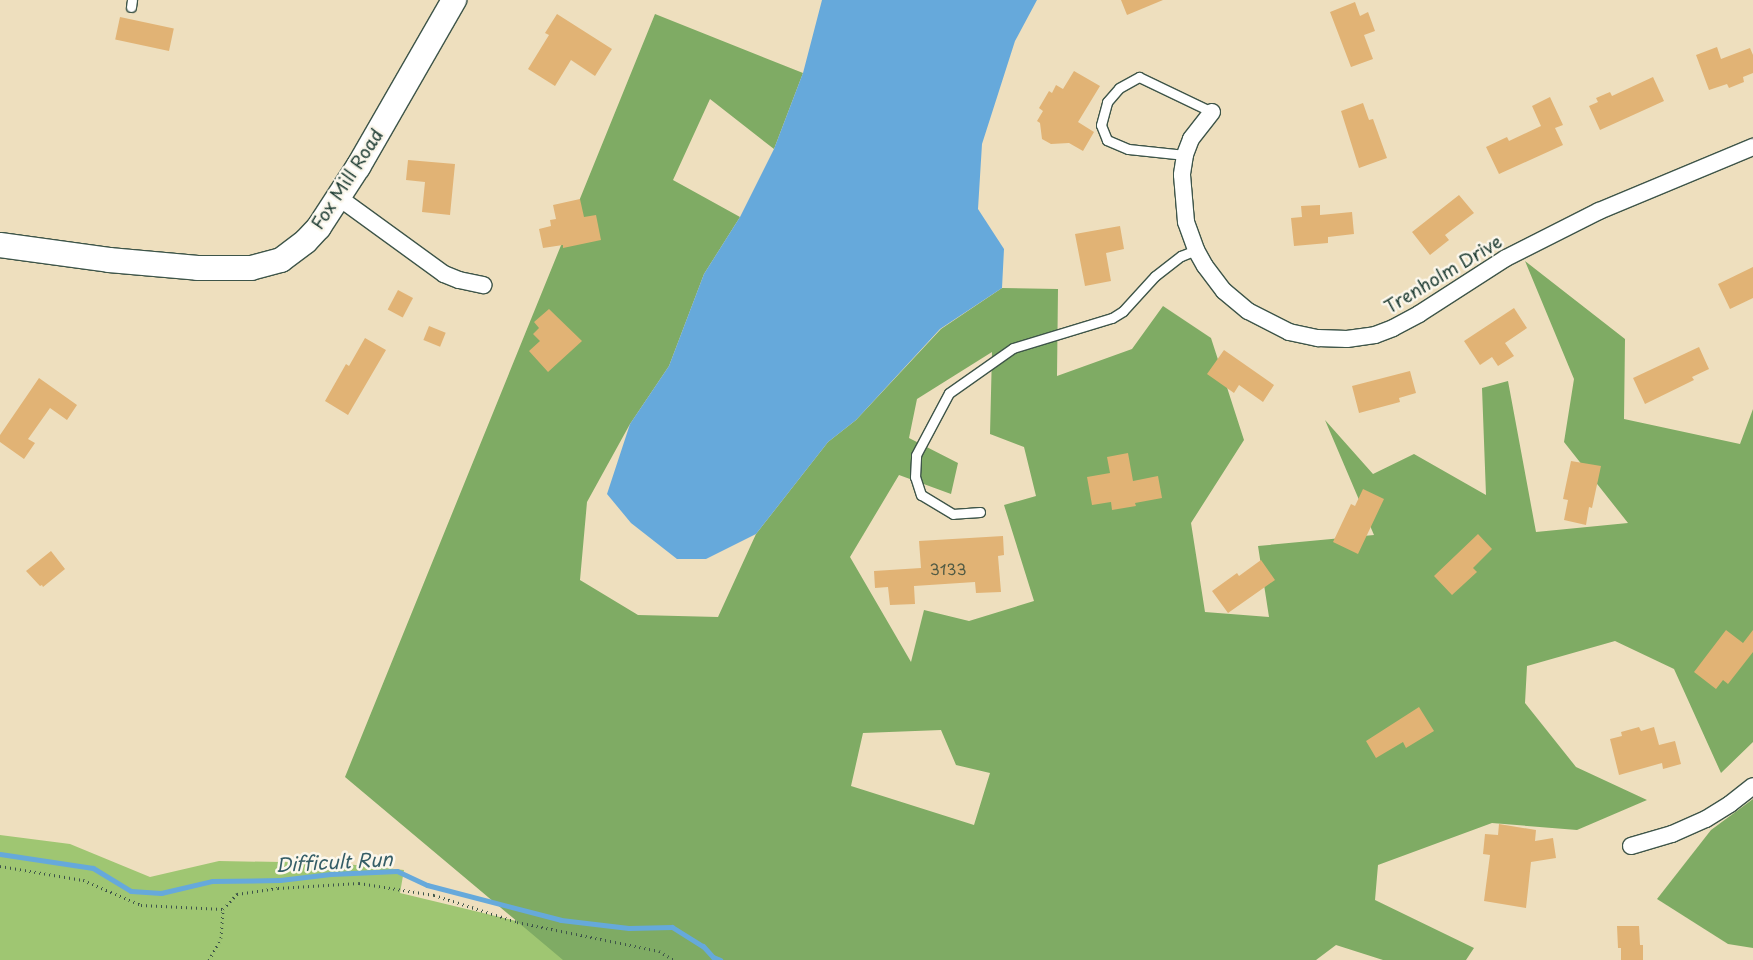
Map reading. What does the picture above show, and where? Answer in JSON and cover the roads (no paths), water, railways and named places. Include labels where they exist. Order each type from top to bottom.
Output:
[{"type":"main road","name":"Fox Mill Road","points":[[0,245],[110,260],[198,268],[250,268],[271,264],[290,254],[319,227],[454,0]]},
{"type":"street","name":"Trenholm Drive","points":[[1212,112],[1191,139],[1185,155],[1182,194],[1186,222],[1196,250],[1205,266],[1224,291],[1248,311],[1275,327],[1318,338],[1347,339],[1375,335],[1419,314],[1506,258],[1599,211],[1753,147]]},
{"type":"street","points":[[338,197],[444,274],[483,285]]},
{"type":"street","points":[[1631,846],[1672,834],[1706,818],[1730,804],[1753,786]]},
{"type":"lane","points":[[1185,155],[1128,149],[1107,140],[1101,125],[1107,102],[1119,88],[1139,78],[1212,112]]},
{"type":"lane","points":[[980,512],[953,514],[921,494],[915,476],[916,455],[949,393],[1013,348],[1112,318],[1123,311],[1161,271],[1181,256],[1196,250]]},
{"type":"water","points":[[822,0],[1037,0],[1015,41],[982,144],[978,209],[1004,249],[1002,288],[940,329],[856,420],[828,442],[756,534],[706,559],[677,559],[631,523],[607,494],[630,424],[669,366],[704,274],[740,217],[774,149],[803,73]]},
{"type":"waterway","name":"Difficult Run","points":[[0,854],[93,868],[131,891],[161,893],[212,881],[280,880],[331,874],[397,871],[427,885],[561,920],[629,928],[672,927],[703,946],[713,957],[720,960]]}]
